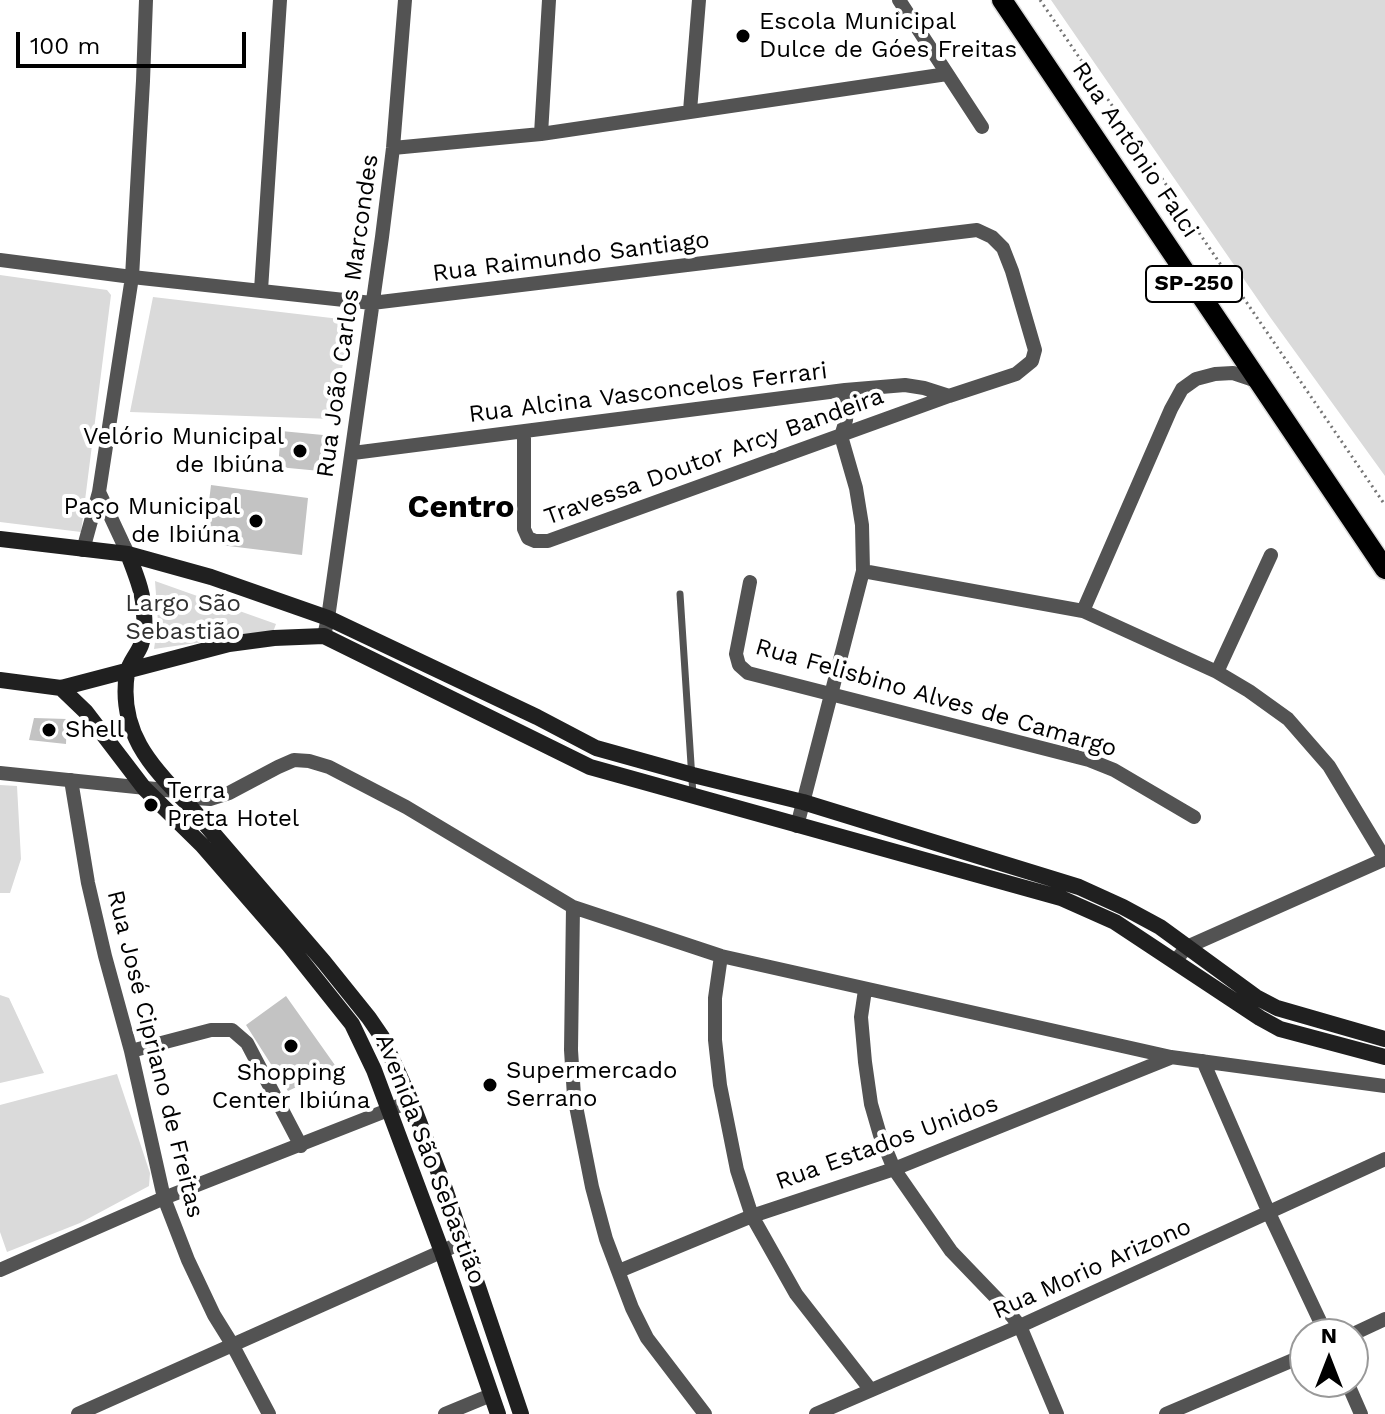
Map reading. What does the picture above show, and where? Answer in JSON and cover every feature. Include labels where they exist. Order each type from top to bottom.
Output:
[{"type":"main road","name":"Rua Antônio Falci","points":[[1002,0],[1385,569]]},
{"type":"main road","points":[[0,539],[128,554],[211,577],[328,618],[596,748],[803,802],[1079,887],[1160,927],[1256,997],[1277,1008],[1385,1039]]},
{"type":"main road","points":[[128,554],[140,588],[144,615],[141,645],[128,670]]},
{"type":"main road","points":[[0,680],[61,688],[229,644],[324,636],[590,767],[1061,898],[1115,922],[1280,1029],[1385,1057]]},
{"type":"main road","name":"Avenida São Sebastião","points":[[128,670],[126,693],[129,716],[134,736],[145,757],[324,962],[382,1037],[411,1101],[463,1242],[521,1414]]},
{"type":"main road","name":"Avenida São Sebastião","points":[[61,688],[86,712],[144,788],[202,845],[289,945],[352,1024],[374,1070],[498,1414]]},
{"type":"main road","points":[[590,767],[596,748]]},
{"type":"main road","points":[[363,1047],[382,1037]]},
{"type":"main road","points":[[471,1333],[491,1325]]},
{"type":"street","points":[[83,550],[99,492],[132,277],[146,0]]},
{"type":"street","points":[[261,290],[280,0]]},
{"type":"street","name":"Rua João Carlos Marcondes","points":[[324,636],[382,237],[405,0]]},
{"type":"street","points":[[541,134],[549,0]]},
{"type":"street","points":[[690,111],[699,0]]},
{"type":"street","points":[[899,0],[982,127]]},
{"type":"street","points":[[393,148],[541,134],[947,74]]},
{"type":"street","name":"Rua Raimundo Santiago","points":[[0,260],[372,303],[977,230],[992,237],[1003,248],[1033,337],[1035,350],[1032,361],[1016,374]]},
{"type":"street","points":[[1083,611],[1182,389],[1196,379],[1215,374],[1233,373],[1260,382]]},
{"type":"street","name":"Travessa Doutor Arcy Bandeira","points":[[524,432],[524,529],[528,538],[548,541],[1016,374]]},
{"type":"street","name":"Rua Alcina Vasconcelos Ferrari","points":[[353,453],[845,390],[905,385],[949,396]]},
{"type":"street","points":[[797,826],[863,571],[862,525],[856,488],[841,436],[847,409],[845,390]]},
{"type":"street","points":[[99,492],[128,554]]},
{"type":"street","points":[[1217,672],[1271,555]]},
{"type":"street","points":[[863,571],[1083,611],[1217,672],[1249,691],[1288,719],[1329,766],[1385,859],[1187,947],[1175,961]]},
{"type":"street","name":"Rua Felisbino Alves de Camargo","points":[[750,582],[736,654],[739,665],[748,673],[1089,760],[1114,770],[1194,817]]},
{"type":"street","points":[[0,773],[175,791],[210,799],[229,793],[294,760],[309,761],[329,767],[406,807],[573,907],[721,956],[1171,1057],[1385,1086]]},
{"type":"street","name":"Rua José Cipriano de Freitas","points":[[71,780],[88,883],[164,1198],[214,1315],[269,1414]]},
{"type":"street","points":[[573,907],[571,1050],[574,1096],[592,1187],[606,1239],[632,1308],[647,1338],[705,1414]]},
{"type":"street","points":[[721,956],[715,998],[715,1040],[720,1085],[737,1170],[752,1216],[796,1294],[870,1389]]},
{"type":"street","points":[[865,990],[861,1017],[871,1104],[894,1169],[951,1251],[1020,1326],[1057,1414]]},
{"type":"street","points":[[131,1051],[211,1030],[232,1030],[247,1043],[301,1146]]},
{"type":"street","name":"Rua Estados Unidos","points":[[619,1271],[752,1216],[894,1169],[1171,1057]]},
{"type":"street","points":[[1203,1061],[1318,1318]]},
{"type":"street","points":[[0,1270],[164,1198],[411,1101]]},
{"type":"street","name":"Rua Morio Arizono","points":[[816,1414],[1020,1326],[1385,1159]]},
{"type":"street","points":[[78,1414],[463,1242]]},
{"type":"street","points":[[1166,1414],[1289,1362]]},
{"type":"street","points":[[445,1414],[491,1395]]},
{"type":"lane","points":[[680,594],[693,796]]},
{"type":"path","points":[[1040,0],[1385,505]]},
{"type":"green space","points":[[1051,0],[1385,0],[1385,476],[1270,317]]},
{"type":"green space","points":[[0,275],[107,290],[111,295],[81,532],[0,522]]},
{"type":"green space","points":[[153,297],[340,319],[349,330],[333,419],[130,412]]},
{"type":"green space","name":"Largo São Sebastião","points":[[155,581],[276,624],[273,632],[154,649],[158,622]]},
{"type":"green space","points":[[0,785],[17,786],[21,859],[10,893],[0,893]]},
{"type":"green space","points":[[0,995],[9,998],[44,1073],[0,1083]]},
{"type":"green space","points":[[117,1074],[150,1173],[149,1186],[80,1223],[7,1252],[0,1232],[0,1105]]},
{"type":"building","name":"Velório Municipal de Ibiúna","points":[[281,431],[323,435],[320,471],[278,467]]},
{"type":"building","name":"Paço Municipal de Ibiúna","points":[[211,485],[308,498],[302,555],[204,543]]},
{"type":"building","name":"Shell","points":[[34,718],[67,719],[66,744],[29,740]]},
{"type":"building","name":"Shopping Center Ibiúna","points":[[286,996],[337,1068],[288,1091],[246,1025]]},
{"type":"place","name":"Escola Municipal Dulce de Góes Freitas","points":[[743,36]]},
{"type":"place","name":"Velório Municipal de Ibiúna","points":[[300,451]]},
{"type":"place","name":"Paço Municipal de Ibiúna","points":[[256,521]]},
{"type":"place","name":"Shell","points":[[49,730]]},
{"type":"place","name":"Terra Preta Hotel","points":[[151,805]]},
{"type":"place","name":"Shopping Center Ibiúna","points":[[291,1046]]},
{"type":"place","name":"Supermercado Serrano","points":[[490,1085]]},
{"type":"district","name":"Centro","points":[[461,508]]}]
